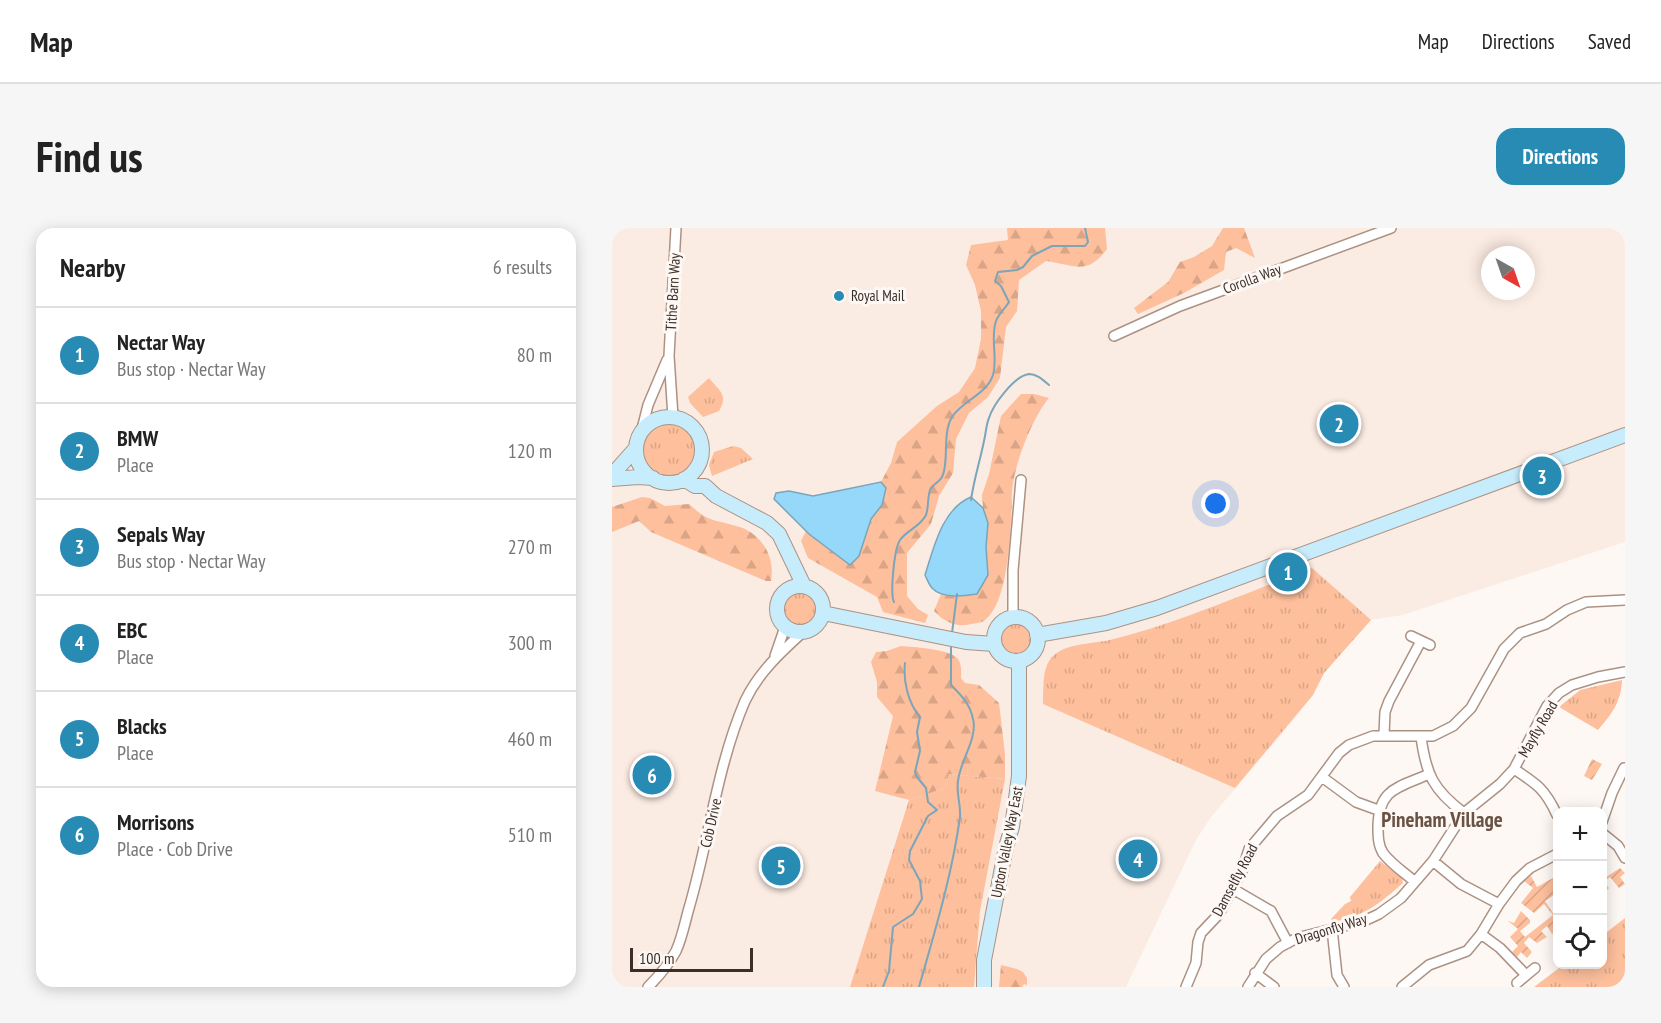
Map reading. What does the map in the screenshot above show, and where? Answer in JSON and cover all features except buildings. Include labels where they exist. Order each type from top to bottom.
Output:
[{"type":"street","name":"Tithe Barn Way","points":[[673,417],[669,356],[676,228]]},
{"type":"street","name":"Corolla Way","points":[[1114,336],[1180,306],[1391,228]]},
{"type":"street","name":"Tithe Barn Way","points":[[640,433],[648,405],[669,356]]},
{"type":"street","points":[[673,417],[688,423],[696,431],[702,452],[696,468],[684,479],[669,482],[653,478],[612,477],[636,448],[640,433],[654,420],[673,417]]},
{"type":"street","points":[[1037,635],[1106,623],[1157,608],[1625,435]]},
{"type":"street","points":[[636,448],[640,466],[653,478]]},
{"type":"street","points":[[696,468],[704,478],[705,486],[716,496],[767,523],[779,534],[804,585]]},
{"type":"street","points":[[684,479],[695,486],[705,486]]},
{"type":"street","points":[[1013,617],[1013,570],[1021,480]]},
{"type":"street","points":[[788,588],[790,557]]},
{"type":"street","points":[[804,585],[811,588],[821,599],[823,614],[816,626],[803,632],[797,632],[785,627],[780,621],[777,605],[779,598],[788,588],[804,585]]},
{"type":"street","name":"Damselfly Road","points":[[1186,987],[1196,963],[1201,933],[1219,914],[1233,889],[1249,849],[1272,821],[1301,801],[1339,753],[1349,745],[1373,736],[1384,735],[1399,738],[1433,736],[1453,726],[1471,708],[1504,649],[1520,633],[1546,624],[1567,610],[1586,602],[1625,600]]},
{"type":"street","points":[[823,614],[966,642],[994,644]]},
{"type":"street","points":[[1013,617],[1020,617],[1031,623],[1037,635],[1036,648],[1033,653],[1019,661],[1002,657],[994,644],[996,630],[1000,624],[1013,617]]},
{"type":"street","name":"Cob Drive","points":[[775,658],[785,627]]},
{"type":"street","name":"Cob Drive","points":[[648,987],[676,951],[697,883],[735,731],[746,700],[762,673],[803,632]]},
{"type":"street","points":[[1384,735],[1385,712],[1389,701],[1425,643],[1411,636]]},
{"type":"street","name":"Upton Valley Way East","points":[[984,987],[984,960],[1012,827],[1019,776],[1019,661]]},
{"type":"street","name":"Mayfly Road","points":[[1553,807],[1549,797],[1540,787],[1514,769],[1547,706],[1559,693],[1572,685],[1625,672]]},
{"type":"street","points":[[1421,737],[1429,774],[1443,796],[1464,813]]},
{"type":"street","points":[[1607,808],[1624,769],[1613,763]]},
{"type":"street","name":"Dragonfly Way","points":[[1248,987],[1266,959],[1288,943],[1364,921],[1379,914],[1401,898],[1433,861],[1464,813],[1500,784],[1514,769]]},
{"type":"street","points":[[1415,882],[1383,854],[1377,837],[1378,810],[1386,796],[1393,790],[1429,774]]},
{"type":"street","points":[[1322,777],[1356,802],[1378,810]]},
{"type":"street","points":[[1607,837],[1618,846],[1625,858]]},
{"type":"street","points":[[1402,987],[1428,966],[1467,951],[1516,881],[1530,868],[1553,856]]},
{"type":"street","points":[[1433,861],[1461,884],[1499,904]]},
{"type":"street","points":[[1233,889],[1271,911],[1288,943]]},
{"type":"street","points":[[1332,929],[1337,975],[1344,987]]},
{"type":"street","points":[[1481,934],[1506,954],[1526,975]]},
{"type":"street","points":[[1517,983],[1535,968]]},
{"type":"street","points":[[1255,973],[1274,987]]},
{"type":"shaded area","points":[[612,228],[1625,228],[1625,542],[1403,615],[1371,620],[1324,673],[1313,695],[1211,817],[1196,840],[1126,987],[974,987],[980,911],[945,788],[850,987],[612,987]]},
{"type":"green space","points":[[1007,228],[1105,228],[1107,249],[1087,266],[1080,267],[1046,261],[1019,280],[1017,311],[1006,327],[1000,378],[988,397],[969,413],[956,439],[953,473],[939,496],[931,524],[907,553],[907,596],[918,609],[928,615],[925,623],[883,612],[877,597],[808,558],[801,541],[806,531],[859,556],[871,519],[882,505],[886,488],[881,482],[891,463],[897,442],[937,406],[959,392],[975,368],[981,339],[981,311],[975,285],[966,265],[971,245],[1008,240]]},
{"type":"green space","points":[[1223,228],[1244,228],[1255,258],[1236,248],[1226,252],[1224,270],[1184,293],[1138,314],[1134,308],[1168,282],[1180,262],[1212,246]]},
{"type":"green space","points":[[709,378],[722,393],[723,400],[719,411],[703,417],[690,403],[688,397]]},
{"type":"green space","points":[[1021,394],[1034,394],[1049,398],[1035,419],[1014,478],[1004,583],[993,611],[985,620],[956,625],[946,621],[934,611],[941,594],[963,596],[988,575],[986,547],[988,523],[982,495],[989,474],[1001,416]]},
{"type":"green space","points":[[669,423],[679,425],[688,431],[694,440],[696,450],[694,460],[688,469],[679,475],[669,477],[659,475],[650,469],[644,460],[642,450],[644,440],[650,431],[659,425]]},
{"type":"green space","points":[[733,446],[741,448],[753,459],[712,476],[709,465],[714,452]]},
{"type":"green space","points":[[642,497],[650,498],[665,506],[689,504],[708,518],[741,527],[752,533],[763,544],[770,558],[771,581],[766,581],[651,532],[639,521],[612,532],[612,507]]},
{"type":"green space","points":[[1312,568],[1371,620],[1324,673],[1313,695],[1235,788],[1043,704],[1047,666],[1053,656],[1059,652],[1072,646],[1110,640],[1161,625]]},
{"type":"green space","points":[[800,592],[812,596],[816,608],[812,620],[800,624],[788,620],[784,608],[788,596]]},
{"type":"green space","points":[[1016,621],[1029,626],[1034,639],[1029,652],[1016,657],[1003,652],[998,639],[1003,626]]},
{"type":"green space","points":[[901,646],[932,649],[954,656],[959,661],[961,678],[965,683],[979,685],[999,703],[1005,754],[1005,779],[947,774],[945,788],[909,800],[875,791],[893,716],[877,697],[877,682],[871,662],[876,652]]},
{"type":"green space","points":[[1622,680],[1620,695],[1615,707],[1598,730],[1559,707],[1580,690]]},
{"type":"green space","points":[[1592,759],[1602,764],[1592,780],[1584,776]]},
{"type":"green space","points":[[947,774],[1005,779],[980,911],[974,987],[850,987],[909,800],[945,788]]},
{"type":"green space","points":[[1380,861],[1402,878],[1403,883],[1363,913],[1332,922],[1331,919],[1351,901],[1350,897]]},
{"type":"green space","points":[[1620,868],[1625,873],[1620,877],[1625,884],[1619,888],[1610,877],[1607,880],[1607,876]]},
{"type":"green space","points":[[1531,876],[1537,887],[1553,878],[1553,896],[1545,901],[1553,915],[1544,904],[1534,913],[1521,903],[1533,888],[1524,881]]},
{"type":"green space","points":[[1521,911],[1530,920],[1530,923],[1520,931],[1525,937],[1553,915],[1553,933],[1547,926],[1541,931],[1547,937],[1537,943],[1529,937],[1524,943],[1532,952],[1527,958],[1521,952],[1517,957],[1512,952],[1518,946],[1510,937],[1518,929],[1508,921],[1514,923]]},
{"type":"green space","points":[[1625,918],[1625,987],[1534,987],[1558,969],[1607,969],[1607,932]]},
{"type":"green space","points":[[1001,965],[1023,972],[1027,978],[1027,985],[999,987]]},
{"type":"water","points":[[881,482],[886,488],[882,505],[871,519],[859,556],[850,565],[809,534],[774,499],[776,493],[789,491],[813,496]]},
{"type":"water","points":[[971,497],[983,508],[988,523],[986,547],[988,575],[977,594],[953,596],[941,594],[932,588],[925,575],[940,530],[953,510]]},
{"type":"waterway","points":[[894,602],[894,561],[898,545],[900,540],[926,515],[931,488],[941,479],[944,471],[949,423],[956,411],[980,392],[990,382],[993,375],[994,328],[997,318],[1009,302],[1001,286],[995,281],[998,272],[1017,270],[1023,267],[1032,256],[1052,246],[1085,246],[1088,242],[1085,228]]},
{"type":"waterway","points":[[971,500],[988,421],[999,399],[1011,385],[1029,374],[1037,376],[1049,385]]},
{"type":"waterway","points":[[952,633],[957,594]]},
{"type":"waterway","points":[[919,987],[952,860],[960,817],[959,773],[971,742],[974,726],[968,705],[951,685],[951,645]]},
{"type":"waterway","points":[[883,987],[889,971],[893,927],[913,914],[922,899],[920,881],[909,860],[910,851],[928,816],[937,810],[928,802],[926,788],[915,772],[920,751],[917,732],[920,717],[907,692],[905,663]]},
{"type":"place","name":"Royal Mail","points":[[839,296]]},
{"type":"place","name":"BMW","points":[[1339,424]]},
{"type":"place","name":"Sepals Way","points":[[1542,476]]},
{"type":"place","name":"Nectar Way","points":[[1288,572]]},
{"type":"place","name":"Morrisons","points":[[652,775]]},
{"type":"place","name":"EBC","points":[[1138,859]]},
{"type":"place","name":"Blacks","points":[[781,866]]},
{"type":"district","name":"Pineham Village","points":[[1442,820]]}]
